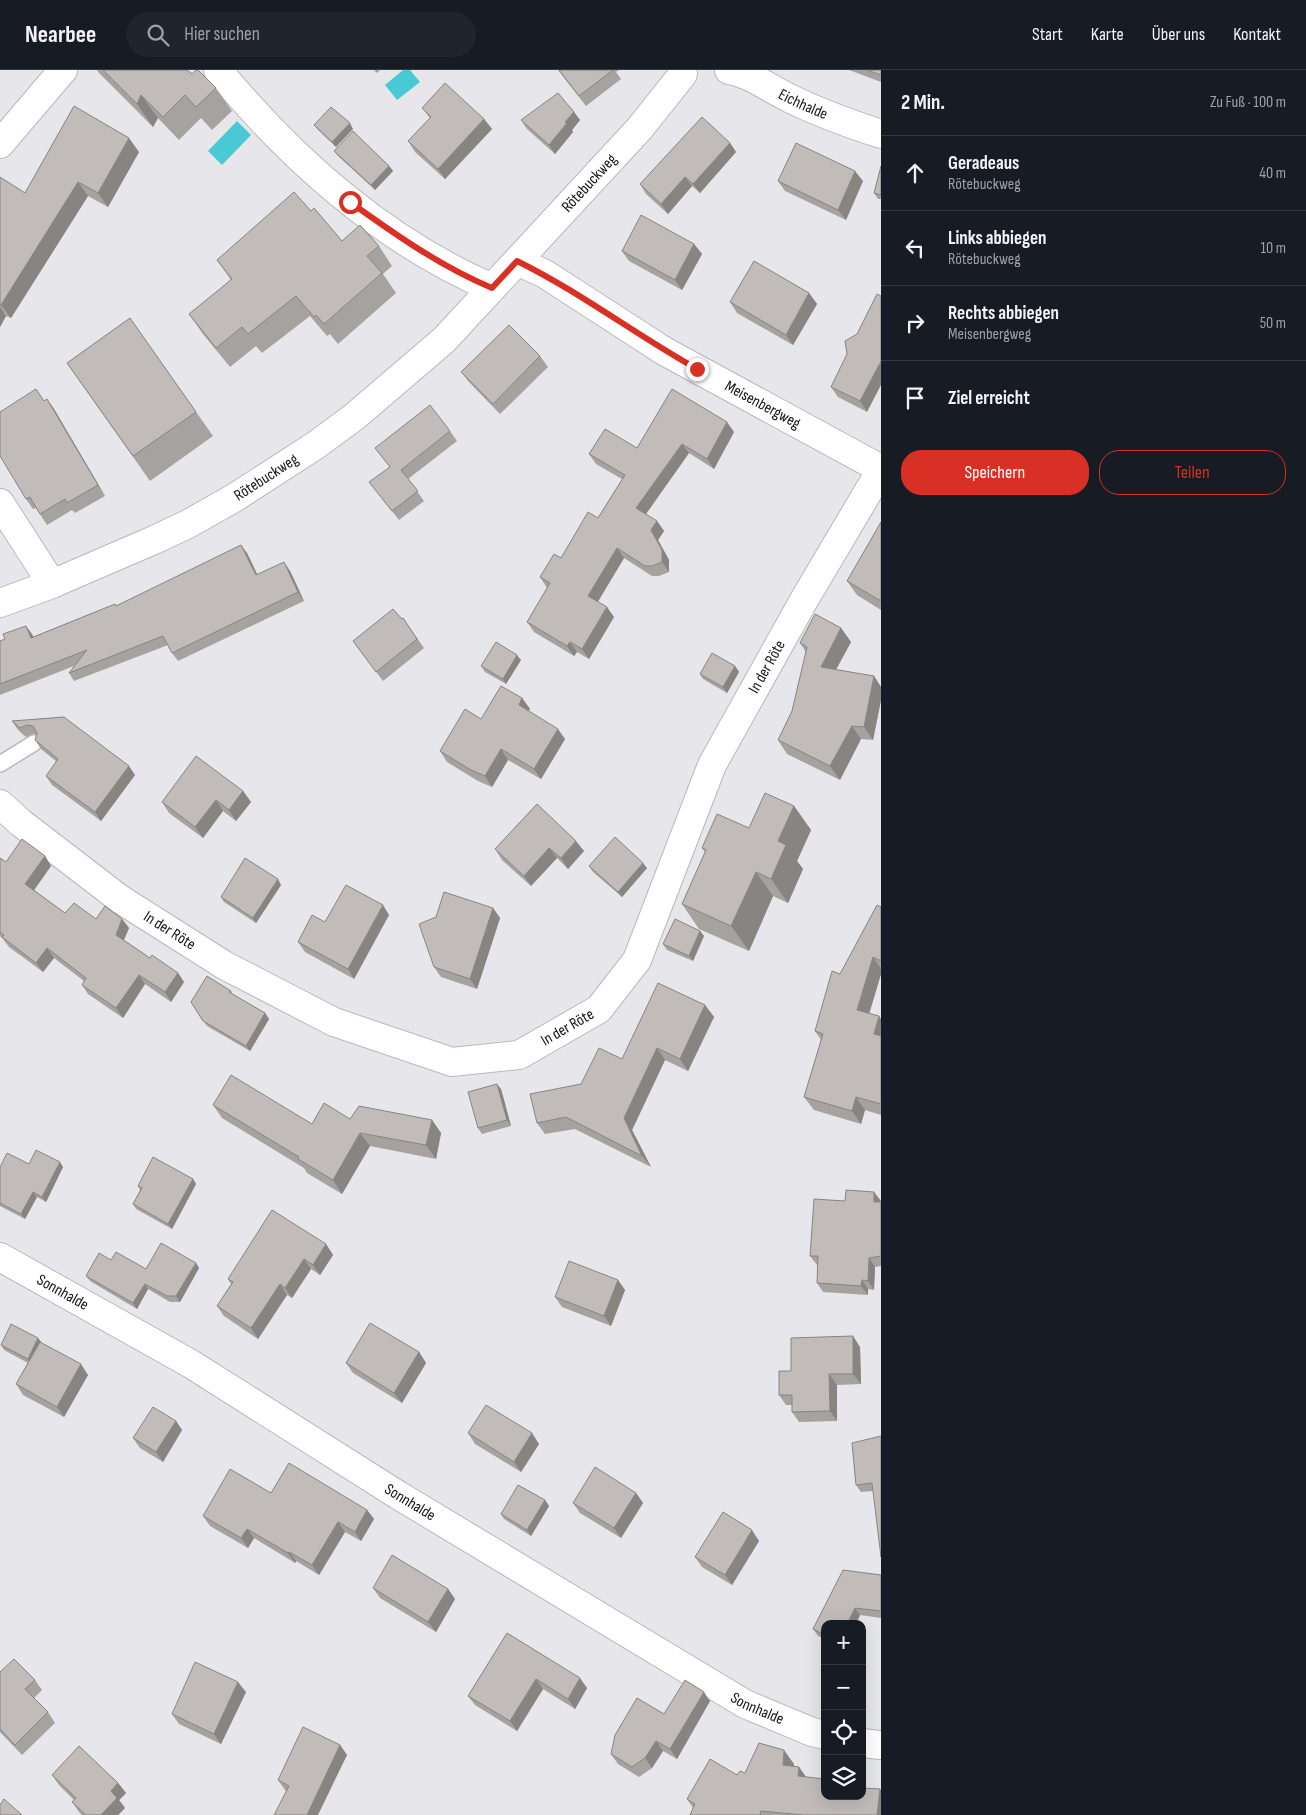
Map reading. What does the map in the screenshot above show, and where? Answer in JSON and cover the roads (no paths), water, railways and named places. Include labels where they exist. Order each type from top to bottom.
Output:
[{"type":"street","points":[[0,144],[63,70]]},
{"type":"street","points":[[218,70],[303,162],[336,192],[394,233],[460,274],[492,288]]},
{"type":"street","name":"Eichhalde","points":[[729,70],[740,72],[790,99],[848,123],[881,134]]},
{"type":"street","name":"Rötebuckweg","points":[[0,603],[52,584],[188,524],[234,498],[316,445],[377,398],[444,340],[640,128],[688,71]]},
{"type":"street","name":"Meisenbergweg","points":[[517,261],[545,274],[664,351],[881,470]]},
{"type":"street","name":"In der Röte","points":[[0,804],[20,823],[120,898],[224,965],[334,1022],[452,1062],[519,1055],[599,1009],[637,960],[712,765],[804,600],[881,470]]},
{"type":"street","points":[[0,503],[52,584]]},
{"type":"street","name":"Sonnhalde","points":[[0,1257],[191,1364],[398,1495],[745,1704],[821,1734]]},
{"type":"street","points":[[866,1743],[881,1745]]},
{"type":"lane","points":[[0,764],[34,743]]},
{"type":"water","points":[[403,70],[410,70],[420,82],[397,100],[385,85]]},
{"type":"water","points":[[237,121],[251,135],[222,165],[208,151]]}]
